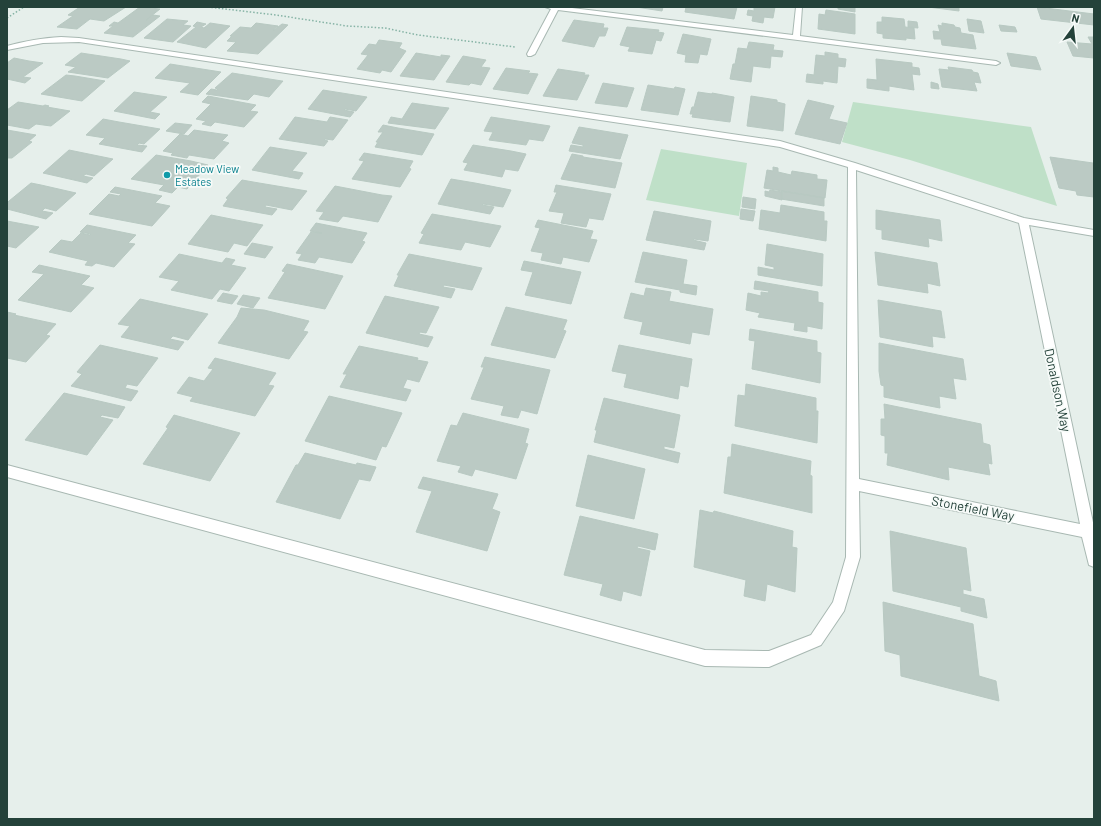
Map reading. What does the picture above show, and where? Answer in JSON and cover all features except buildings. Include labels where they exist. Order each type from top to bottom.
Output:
[{"type":"street","points":[[548,7],[996,63]]},
{"type":"street","points":[[796,38],[799,7]]},
{"type":"street","points":[[532,52],[556,8]]},
{"type":"street","points":[[7,48],[27,42],[59,39],[79,40],[780,144],[852,165],[1023,221],[1094,233]]},
{"type":"street","points":[[7,471],[705,658],[769,659],[816,640],[839,606],[853,557],[852,165]]},
{"type":"street","name":"Donaldson Way","points":[[1023,221],[1091,532],[1094,560]]},
{"type":"street","name":"Stonefield Way","points":[[853,484],[1091,532]]},
{"type":"path","points":[[7,18],[24,7]]},
{"type":"path","points":[[208,7],[276,14],[347,26],[385,28],[418,35],[472,41],[532,52]]},
{"type":"green space","points":[[853,102],[1031,127],[1057,206],[910,160],[842,142]]},
{"type":"green space","points":[[661,149],[747,163],[739,216],[646,200]]},
{"type":"place","name":"Meadow View Estates","points":[[167,175]]}]
